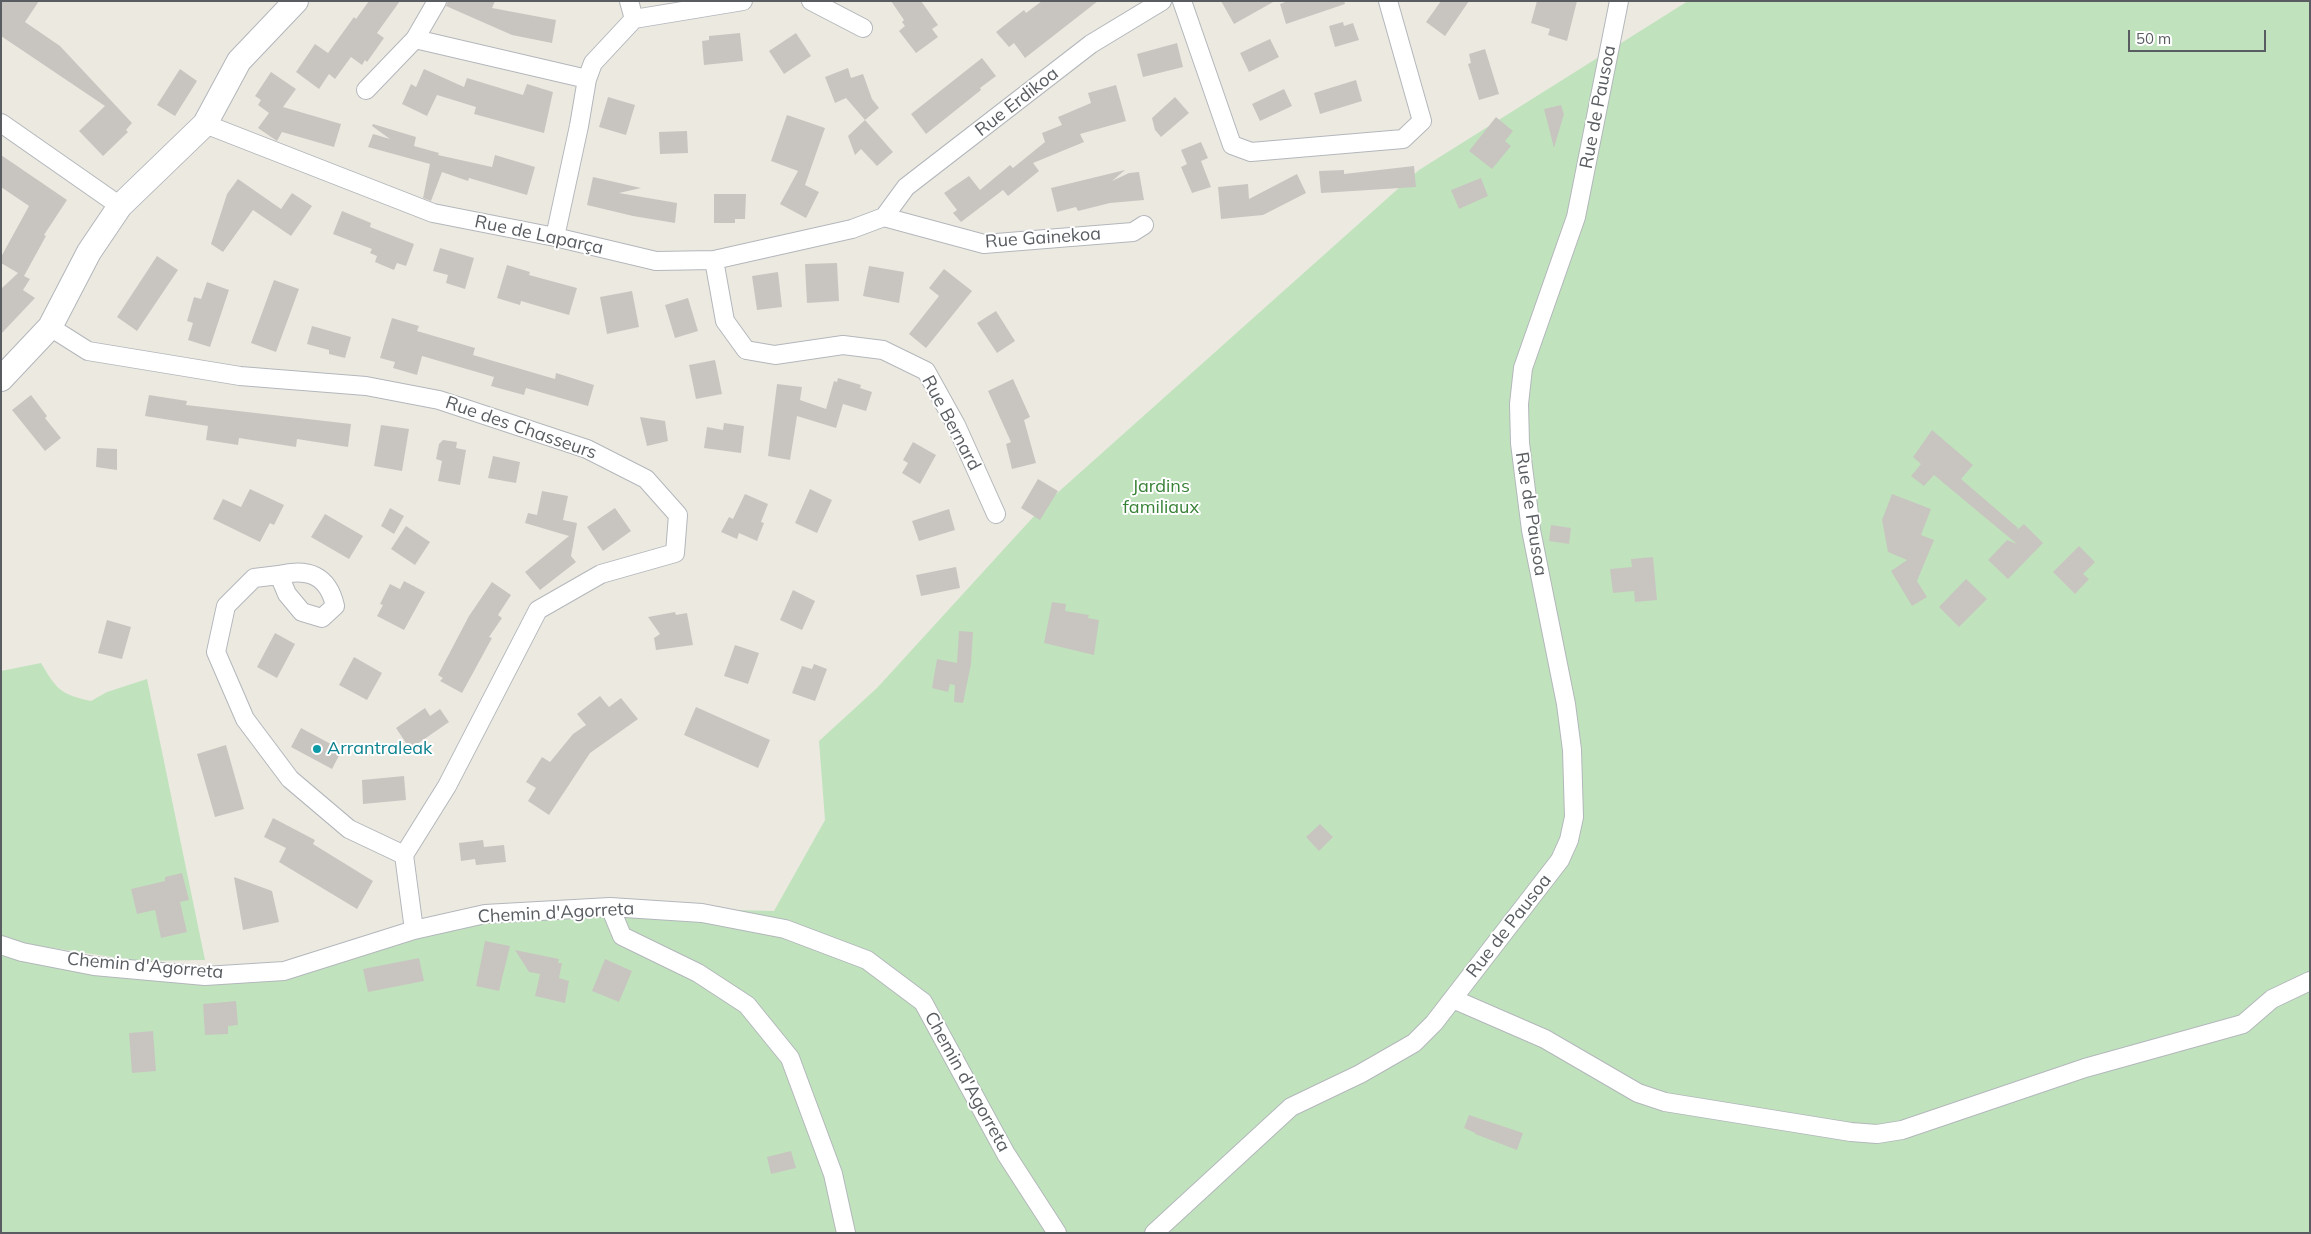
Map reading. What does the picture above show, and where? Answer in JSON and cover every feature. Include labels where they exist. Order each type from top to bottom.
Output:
[{"type":"main road","points":[[1,379],[50,327],[89,252],[120,206],[205,124],[239,61],[296,1]]},
{"type":"street","points":[[366,90],[415,39],[437,1]]},
{"type":"street","points":[[629,1],[634,20]]},
{"type":"street","points":[[554,237],[580,126],[587,79],[593,63],[634,20],[743,1]]},
{"type":"street","points":[[811,1],[863,28]]},
{"type":"street","name":"Rue Erdikoa","points":[[884,217],[906,187],[1090,44],[1162,1]]},
{"type":"street","points":[[1182,1],[1232,145],[1251,152],[1403,139],[1422,121],[1388,1]]},
{"type":"street","name":"Rue de Pausoa","points":[[1154,1233],[1291,1106],[1360,1074],[1414,1043],[1434,1023],[1560,860],[1569,840],[1574,817],[1572,750],[1566,704],[1531,530],[1520,443],[1519,404],[1523,368],[1576,217],[1619,1]]},
{"type":"street","points":[[415,39],[587,79]]},
{"type":"street","points":[[1,123],[120,206]]},
{"type":"street","name":"Rue de Laparça","points":[[205,124],[433,213],[554,237],[656,262],[714,260],[852,229],[884,217]]},
{"type":"street","name":"Rue Gainekoa","points":[[884,217],[984,244],[1133,232],[1144,225]]},
{"type":"street","name":"Rue Bernard","points":[[714,260],[725,321],[746,350],[775,355],[843,345],[883,350],[926,371],[956,426],[996,514]]},
{"type":"street","name":"Rue des Chasseurs","points":[[50,327],[88,351],[240,376],[366,386],[439,400],[588,449],[646,479],[678,515],[675,553],[602,574],[538,610],[447,786],[404,855]]},
{"type":"street","points":[[279,575],[254,578],[226,606],[216,652],[245,719],[290,779],[349,829],[404,855],[414,930]]},
{"type":"street","points":[[610,907],[622,936],[698,974],[747,1005],[790,1058],[833,1174],[846,1233]]},
{"type":"street","name":"Chemin d'Agorreta","points":[[1,946],[94,966],[205,976],[284,971],[414,930],[485,914],[610,907],[702,913],[785,929],[867,960],[923,1002],[1006,1154],[1048,1214],[1057,1233]]},
{"type":"street","points":[[1453,999],[1545,1039],[1638,1093],[1665,1102],[1850,1132],[1877,1134],[1902,1130],[2085,1068],[2243,1024],[2272,999],[2310,981]]},
{"type":"green space","name":"Jardins familiaux","points":[[1688,1],[2310,1],[2310,1233],[1,1233],[1,945],[94,966],[284,971],[414,930],[610,907],[774,911],[825,820],[819,741],[877,688],[1046,503],[1419,170]]},
{"type":"green space","points":[[41,663],[60,690],[72,696],[91,701],[107,692],[147,679],[205,960],[138,961],[20,943],[1,936],[1,671]]},
{"type":"building","points":[[1,1],[39,1],[25,22],[60,46],[132,123],[126,130],[128,132],[103,156],[79,131],[105,106],[1,36]]},
{"type":"building","points":[[369,1],[400,1],[377,33],[384,38],[367,62],[365,60],[362,65],[351,57],[335,79],[329,74],[319,89],[296,72],[315,44],[328,53],[354,17],[356,19]]},
{"type":"building","points":[[448,1],[495,1],[492,8],[556,20],[552,43],[512,35],[446,6]]},
{"type":"building","points":[[891,1],[921,1],[938,25],[932,29],[938,37],[916,53],[899,31],[905,26],[902,22],[904,20]]},
{"type":"building","points":[[1042,1],[1098,1],[1025,58],[1014,43],[1009,47],[996,32],[1024,10],[1026,13]]},
{"type":"building","points":[[1221,1],[1275,1],[1234,24]]},
{"type":"building","points":[[1288,1],[1344,1],[1345,4],[1286,24],[1280,4]]},
{"type":"building","points":[[1441,1],[1469,1],[1445,36],[1426,22]]},
{"type":"building","points":[[1537,1],[1577,1],[1567,41],[1548,35],[1550,29],[1531,23]]},
{"type":"building","points":[[1343,22],[1344,26],[1353,23],[1359,40],[1335,47],[1329,26]]},
{"type":"building","points":[[740,33],[743,61],[704,65],[702,41],[709,40],[709,36]]},
{"type":"building","points":[[796,33],[811,56],[784,74],[769,51]]},
{"type":"building","points":[[1270,39],[1279,57],[1249,72],[1240,53]]},
{"type":"building","points":[[1177,43],[1183,67],[1143,77],[1137,54]]},
{"type":"building","points":[[1485,49],[1499,94],[1479,100],[1468,64],[1471,63],[1469,54]]},
{"type":"building","points":[[982,58],[996,76],[926,134],[911,114]]},
{"type":"building","points":[[848,68],[851,78],[863,74],[872,99],[879,108],[865,120],[846,98],[835,103],[825,77]]},
{"type":"building","points":[[180,69],[197,81],[175,116],[157,105]]},
{"type":"building","points":[[424,69],[464,87],[467,78],[523,95],[527,84],[553,92],[544,133],[474,114],[476,107],[437,95],[427,116],[402,104],[411,84],[416,87]]},
{"type":"building","points":[[271,72],[296,89],[283,107],[341,124],[334,147],[282,132],[277,141],[258,128],[269,113],[258,105],[261,100],[255,96]]},
{"type":"building","points":[[1356,80],[1362,101],[1320,114],[1314,93]]},
{"type":"building","points":[[1116,85],[1126,121],[1080,134],[1084,142],[1033,163],[1039,171],[1008,196],[1003,190],[961,222],[953,213],[957,210],[944,193],[969,176],[980,190],[1010,165],[1013,168],[1045,142],[1042,133],[1062,125],[1058,117],[1091,103],[1088,93]]},
{"type":"building","points":[[1284,89],[1292,106],[1260,121],[1252,104]]},
{"type":"building","points":[[608,97],[635,105],[626,135],[599,127]]},
{"type":"building","points":[[1175,97],[1189,113],[1161,137],[1155,130],[1152,118]]},
{"type":"building","points":[[1561,105],[1564,114],[1554,148],[1544,109]]},
{"type":"building","points":[[787,115],[825,128],[805,185],[819,192],[806,218],[780,204],[798,171],[771,161]]},
{"type":"building","points":[[1496,117],[1513,131],[1505,141],[1511,146],[1492,169],[1469,151]]},
{"type":"building","points":[[865,120],[893,152],[877,166],[861,149],[855,155],[848,136]]},
{"type":"building","points":[[373,124],[416,137],[414,146],[439,153],[438,155],[492,167],[495,155],[535,167],[527,195],[469,178],[468,181],[442,172],[431,201],[423,198],[430,164],[368,147],[373,134],[390,139],[372,126]]},
{"type":"building","points":[[687,131],[688,153],[660,154],[659,132]]},
{"type":"building","points":[[1201,142],[1208,158],[1201,161],[1211,187],[1192,193],[1181,167],[1187,164],[1181,150]]},
{"type":"building","points":[[1,155],[67,200],[44,235],[46,236],[24,276],[30,279],[23,290],[35,298],[1,334],[1,289],[18,273],[1,263],[1,257],[29,206],[1,187]]},
{"type":"building","points":[[1414,166],[1416,187],[1321,193],[1319,171],[1344,170],[1344,174]]},
{"type":"building","points":[[1125,170],[1112,181],[1129,173],[1139,172],[1144,200],[1110,203],[1078,211],[1076,207],[1057,212],[1051,188]]},
{"type":"building","points":[[1297,174],[1306,193],[1263,215],[1221,219],[1218,187],[1248,184],[1249,199]]},
{"type":"building","points":[[593,177],[641,188],[619,193],[677,203],[675,223],[633,216],[587,205]]},
{"type":"building","points":[[1481,178],[1488,196],[1459,209],[1451,190]]},
{"type":"building","points":[[238,179],[281,209],[292,193],[312,206],[291,236],[253,210],[223,252],[211,244],[227,194]]},
{"type":"building","points":[[714,194],[746,194],[745,219],[735,219],[735,223],[714,223]]},
{"type":"building","points":[[342,211],[371,223],[370,227],[414,244],[406,266],[397,263],[394,270],[375,262],[377,256],[370,253],[372,249],[333,234]]},
{"type":"building","points":[[440,248],[474,258],[465,289],[446,283],[448,275],[433,271]]},
{"type":"building","points":[[157,256],[178,270],[137,331],[117,317]]},
{"type":"building","points":[[837,263],[839,301],[807,303],[805,264]]},
{"type":"building","points":[[507,265],[530,272],[529,275],[577,288],[569,315],[521,301],[520,305],[497,298]]},
{"type":"building","points":[[869,266],[904,272],[899,303],[863,296]]},
{"type":"building","points":[[944,269],[972,291],[926,348],[909,334],[939,296],[929,288]]},
{"type":"building","points":[[778,272],[782,307],[757,310],[752,276]]},
{"type":"building","points":[[274,280],[299,289],[276,352],[251,343]]},
{"type":"building","points":[[207,282],[229,290],[210,347],[188,340],[193,323],[187,321],[194,297],[201,299]]},
{"type":"building","points":[[632,291],[639,327],[607,334],[600,297]]},
{"type":"building","points":[[688,298],[698,331],[675,338],[665,305]]},
{"type":"building","points":[[996,311],[1015,341],[997,353],[977,323]]},
{"type":"building","points":[[392,318],[419,326],[417,331],[475,348],[473,355],[555,379],[556,373],[594,385],[588,406],[526,388],[524,395],[491,386],[494,377],[422,356],[417,375],[393,368],[395,362],[380,358]]},
{"type":"building","points":[[312,326],[351,337],[345,358],[329,354],[329,350],[307,344]]},
{"type":"building","points":[[715,360],[722,394],[696,399],[689,365]]},
{"type":"building","points":[[838,378],[861,385],[860,388],[872,392],[866,411],[843,404],[836,428],[797,416],[790,460],[768,456],[777,384],[802,387],[800,400],[826,409],[834,381],[837,382]]},
{"type":"building","points":[[1013,379],[1030,417],[1024,420],[1036,463],[1012,469],[1006,444],[1011,442],[988,391]]},
{"type":"building","points":[[31,395],[47,416],[45,418],[61,438],[45,451],[12,410]]},
{"type":"building","points":[[149,395],[187,401],[186,405],[351,424],[348,447],[297,439],[296,447],[239,438],[238,445],[206,440],[208,426],[145,416]]},
{"type":"building","points":[[640,417],[665,421],[668,441],[647,446]]},
{"type":"building","points":[[724,423],[744,426],[741,453],[704,448],[707,427],[723,430]]},
{"type":"building","points":[[381,425],[409,429],[402,471],[374,466]]},
{"type":"building","points":[[1932,430],[1973,465],[1961,479],[2018,528],[2017,530],[2024,524],[2043,543],[2008,579],[1988,560],[2007,540],[2017,544],[1934,475],[1924,486],[1911,476],[1921,464],[1913,457]]},
{"type":"building","points":[[443,440],[457,442],[456,448],[466,450],[460,485],[438,481],[442,461],[436,459],[439,444]]},
{"type":"building","points":[[913,442],[936,455],[920,484],[902,473],[908,463],[903,460]]},
{"type":"building","points":[[97,448],[117,449],[117,470],[96,467]]},
{"type":"building","points":[[493,456],[520,462],[516,483],[488,478]]},
{"type":"building","points":[[1038,479],[1058,491],[1040,520],[1021,508]]},
{"type":"building","points":[[250,489],[284,505],[274,525],[270,523],[260,542],[213,519],[223,499],[241,507]]},
{"type":"building","points":[[810,489],[832,500],[817,533],[795,523]]},
{"type":"building","points":[[542,491],[568,496],[563,520],[577,523],[571,556],[576,562],[540,590],[525,572],[569,536],[525,523],[528,513],[537,515]]},
{"type":"building","points":[[745,494],[768,504],[761,522],[764,523],[757,541],[739,533],[737,539],[721,532],[729,517],[733,519]]},
{"type":"building","points":[[1892,494],[1931,509],[1921,535],[1934,540],[1917,581],[1927,597],[1912,606],[1891,571],[1907,560],[1888,552],[1882,520]]},
{"type":"building","points":[[390,508],[404,516],[394,534],[381,526]]},
{"type":"building","points":[[615,508],[631,531],[603,551],[587,527]]},
{"type":"building","points":[[949,509],[955,530],[919,541],[912,521]]},
{"type":"building","points":[[325,514],[363,536],[349,559],[311,537]]},
{"type":"building","points":[[1551,525],[1571,528],[1569,544],[1549,541]]},
{"type":"building","points":[[406,526],[430,542],[415,565],[391,549]]},
{"type":"building","points":[[2079,546],[2095,562],[2083,574],[2089,579],[2075,594],[2053,572]]},
{"type":"building","points":[[1653,557],[1657,600],[1635,602],[1634,591],[1613,593],[1610,569],[1632,567],[1631,559]]},
{"type":"building","points":[[956,567],[960,588],[921,596],[916,575]]},
{"type":"building","points":[[1966,579],[1987,599],[1959,627],[1939,607]]},
{"type":"building","points":[[404,581],[425,592],[404,630],[377,616],[383,605],[380,604],[390,584],[400,589]]},
{"type":"building","points":[[492,582],[511,595],[498,615],[502,618],[489,637],[492,638],[462,693],[440,681],[443,678],[438,675],[469,616]]},
{"type":"building","points":[[793,590],[815,601],[802,630],[780,620]]},
{"type":"building","points":[[1052,602],[1066,604],[1065,611],[1089,615],[1088,618],[1099,620],[1094,655],[1044,643]]},
{"type":"building","points":[[675,612],[676,615],[687,613],[693,645],[656,650],[654,638],[660,634],[648,617]]},
{"type":"building","points":[[107,620],[131,627],[122,659],[98,653]]},
{"type":"building","points":[[959,631],[973,632],[971,664],[963,703],[954,702],[955,685],[950,684],[948,692],[932,688],[937,659],[957,663]]},
{"type":"building","points":[[275,633],[295,644],[277,678],[257,667]]},
{"type":"building","points":[[735,645],[759,653],[748,684],[724,676]]},
{"type":"building","points":[[354,657],[382,673],[367,700],[339,685]]},
{"type":"building","points":[[814,664],[827,669],[815,701],[792,693],[802,666],[812,669]]},
{"type":"building","points":[[600,696],[609,707],[621,698],[638,719],[590,753],[549,815],[528,801],[536,788],[526,782],[542,757],[550,762],[573,734],[586,725],[577,714]]},
{"type":"building","points":[[696,707],[770,740],[758,768],[684,735]]},
{"type":"building","points":[[425,708],[430,716],[440,709],[449,722],[410,749],[396,728]]},
{"type":"building","name":"Arrantraleak","points":[[301,728],[342,750],[332,769],[291,747]]},
{"type":"building","points":[[226,745],[244,809],[215,817],[197,754]]},
{"type":"building","points":[[404,776],[406,800],[363,804],[362,780]]},
{"type":"building","points":[[273,818],[315,840],[313,844],[373,881],[357,909],[279,862],[286,848],[264,837]]},
{"type":"building","points":[[1320,824],[1333,837],[1319,851],[1306,837]]},
{"type":"building","points":[[483,840],[484,847],[504,845],[506,862],[476,865],[475,859],[461,861],[459,843]]},
{"type":"building","points":[[182,873],[189,900],[180,902],[187,932],[161,938],[155,910],[137,914],[131,889],[165,881],[165,877]]},
{"type":"building","points":[[234,877],[272,891],[279,922],[243,930]]},
{"type":"building","points":[[485,941],[510,946],[499,991],[476,986]]},
{"type":"building","points":[[515,950],[559,959],[558,963],[562,963],[559,978],[569,981],[565,1003],[535,996],[540,974],[529,972]]},
{"type":"building","points":[[419,958],[424,981],[368,992],[363,969]]},
{"type":"building","points":[[605,959],[632,971],[619,1002],[592,991]]},
{"type":"building","points":[[236,1001],[238,1025],[228,1026],[228,1034],[205,1035],[203,1004]]},
{"type":"building","points":[[153,1031],[156,1071],[132,1073],[129,1033]]},
{"type":"building","points":[[1469,1115],[1523,1133],[1517,1150],[1464,1128]]},
{"type":"building","points":[[791,1151],[796,1168],[771,1174],[767,1157]]},
{"type":"place","name":"Arrantraleak","points":[[317,749]]}]
